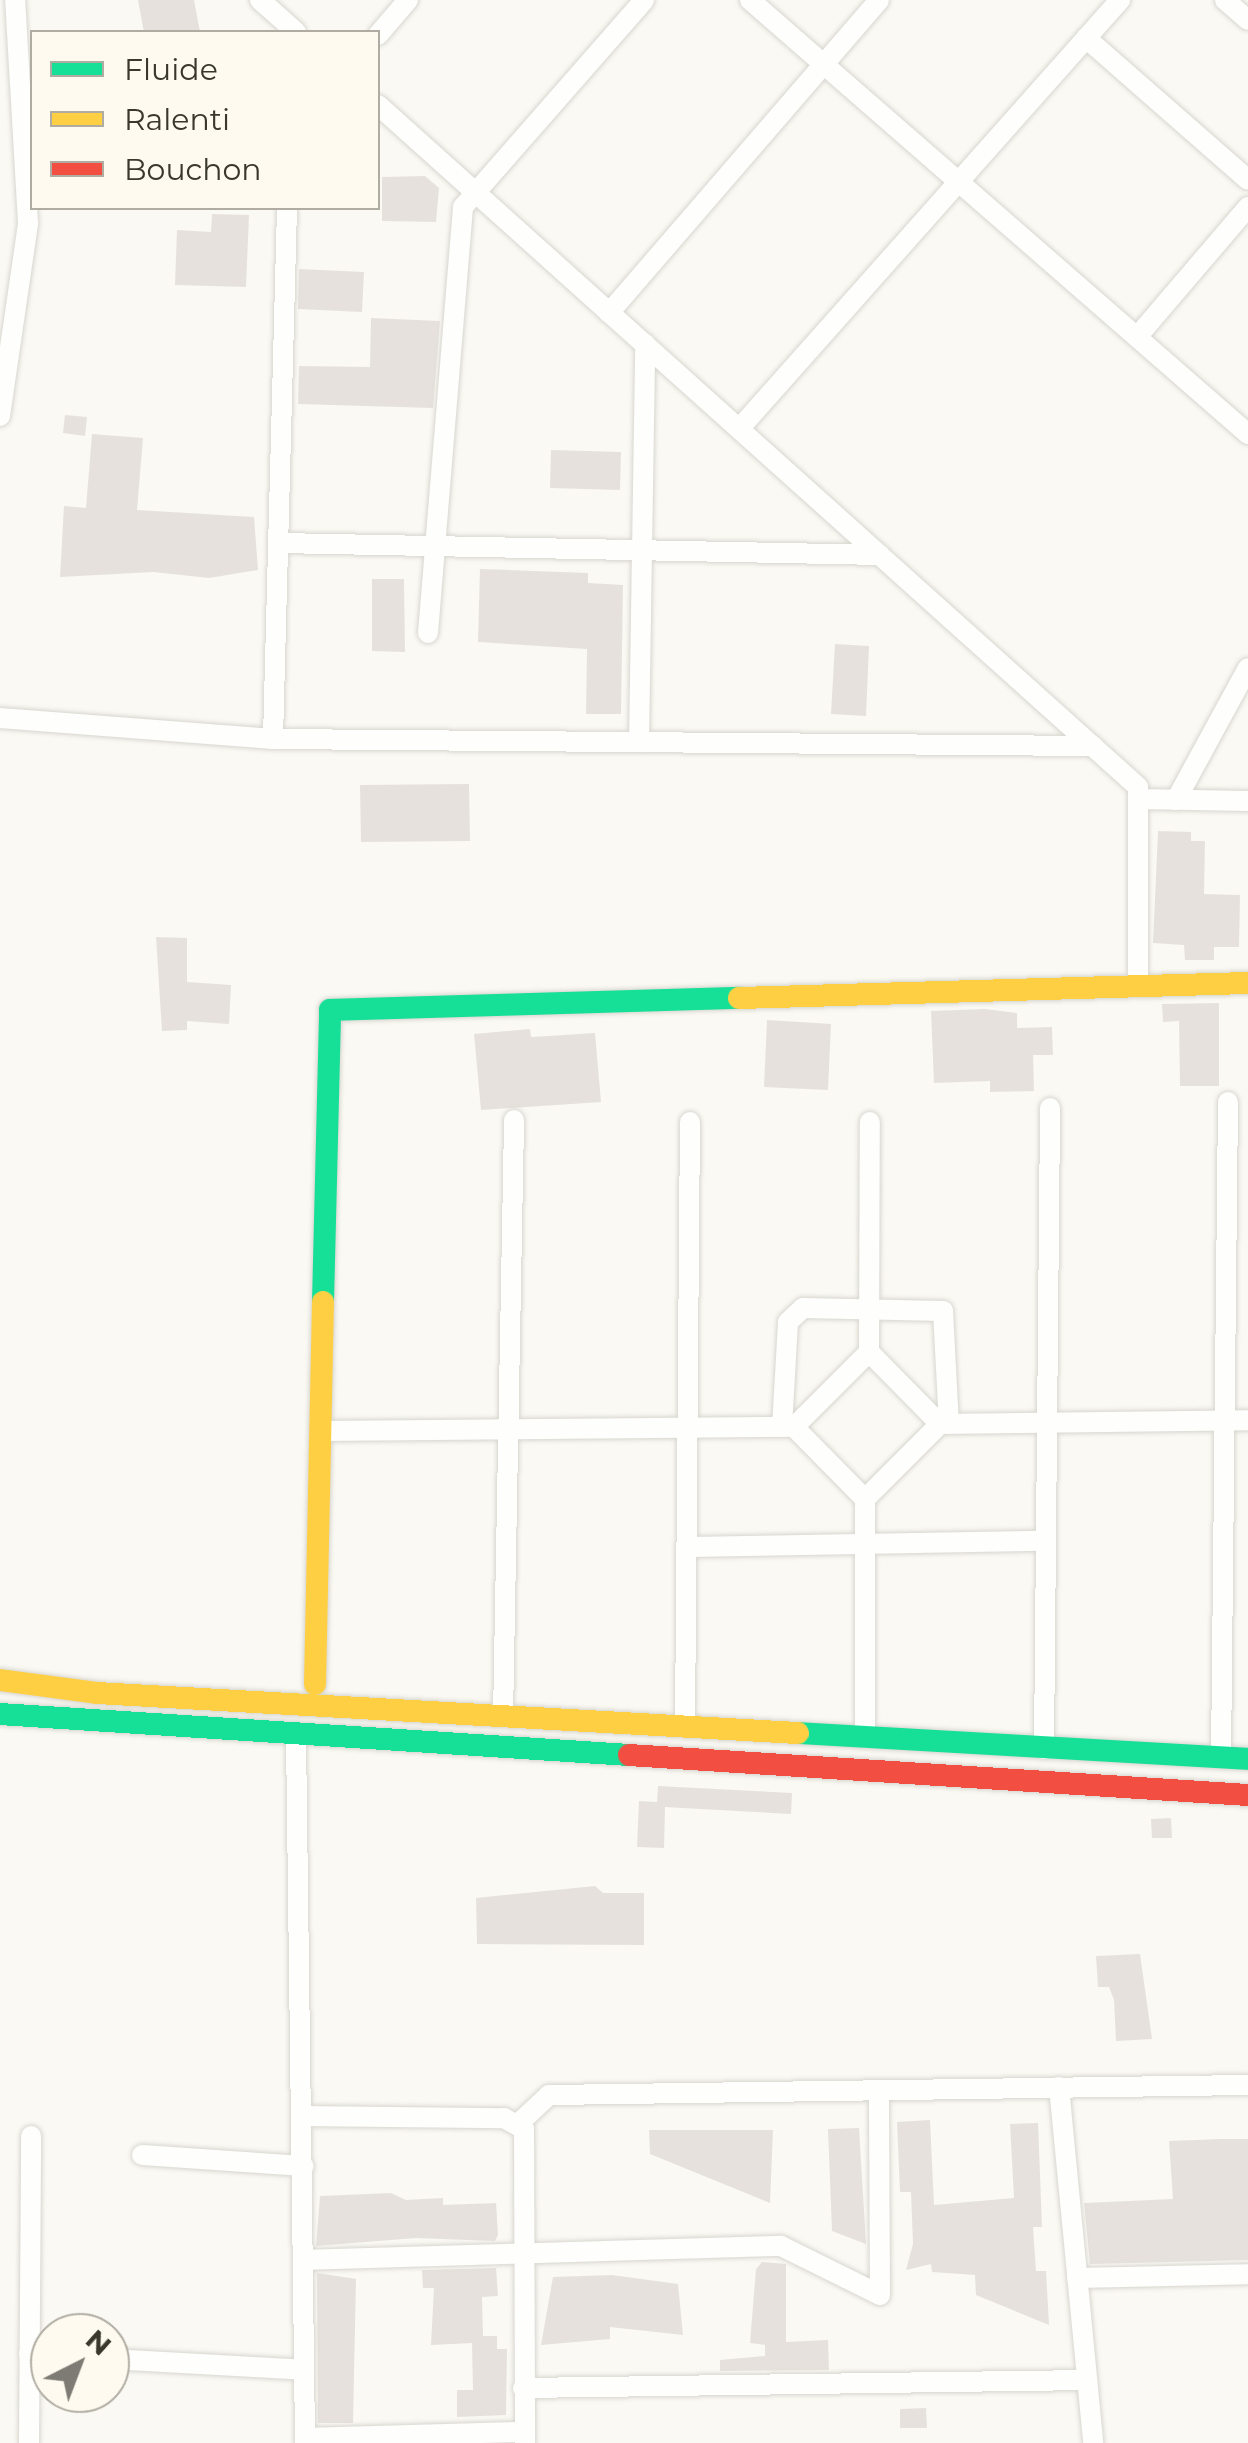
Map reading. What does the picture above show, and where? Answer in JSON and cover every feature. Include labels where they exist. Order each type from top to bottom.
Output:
[{"type":"street","points":[[0,416],[28,223],[15,0]]},
{"type":"street","points":[[260,0],[292,30]]},
{"type":"street","points":[[380,33],[408,0]]},
{"type":"street","points":[[428,633],[463,207],[644,0]]},
{"type":"street","points":[[750,0],[1248,434]]},
{"type":"street","points":[[609,313],[879,0]]},
{"type":"street","points":[[739,429],[1120,0]]},
{"type":"street","points":[[1225,0],[1248,20]]},
{"type":"street","points":[[1086,38],[1248,180]]},
{"type":"street","points":[[380,107],[1138,787],[1138,986]]},
{"type":"street","points":[[1137,337],[1248,208]]},
{"type":"street","points":[[273,739],[286,210]]},
{"type":"street","points":[[639,742],[644,344]]},
{"type":"street","points":[[279,543],[880,556]]},
{"type":"street","points":[[1176,800],[1248,668]]},
{"type":"street","points":[[0,718],[273,739],[1093,746]]},
{"type":"street","points":[[1138,799],[1248,801]]},
{"type":"street","points":[[315,1684],[330,1010],[1248,983]]},
{"type":"street","points":[[1221,1758],[1228,1102]]},
{"type":"street","points":[[1044,1748],[1050,1108]]},
{"type":"street","points":[[504,1717],[514,1120]]},
{"type":"street","points":[[685,1727],[690,1122]]},
{"type":"street","points":[[870,1122],[869,1352],[944,1424]]},
{"type":"street","points":[[865,1499],[788,1427],[790,1316],[802,1308],[942,1311],[944,1424]]},
{"type":"street","points":[[320,1431],[788,1427],[869,1352]]},
{"type":"street","points":[[865,1738],[865,1499],[944,1424],[1248,1420]]},
{"type":"street","points":[[686,1548],[1046,1542]]},
{"type":"street","points":[[0,1680],[97,1693],[1248,1760]]},
{"type":"street","points":[[0,1714],[1248,1795]]},
{"type":"street","points":[[296,1734],[305,2440],[525,2437],[526,2136],[518,2123]]},
{"type":"street","points":[[301,2116],[518,2123],[549,2095],[1248,2085]]},
{"type":"street","points":[[1059,2087],[1093,2443]]},
{"type":"street","points":[[303,2260],[782,2246],[880,2294],[878,2090]]},
{"type":"street","points":[[31,2136],[38,2313]]},
{"type":"street","points":[[142,2154],[304,2166]]},
{"type":"street","points":[[1076,2278],[1248,2274]]},
{"type":"street","points":[[130,2360],[304,2370]]},
{"type":"street","points":[[523,2388],[1086,2380]]},
{"type":"street","points":[[29,2443],[33,2413]]},
{"type":"building","points":[[138,0],[194,0],[200,30],[144,30]]},
{"type":"building","points":[[425,176],[439,188],[436,222],[382,221],[382,177]]},
{"type":"building","points":[[212,214],[249,215],[246,287],[175,285],[177,230],[211,232]]},
{"type":"building","points":[[299,269],[364,272],[362,312],[298,309]]},
{"type":"building","points":[[371,318],[440,321],[433,408],[298,404],[299,366],[370,367]]},
{"type":"building","points":[[65,415],[87,417],[85,436],[63,433]]},
{"type":"building","points":[[92,434],[143,438],[137,510],[254,517],[258,570],[209,578],[153,572],[60,577],[64,506],[86,508]]},
{"type":"building","points":[[551,450],[621,452],[620,490],[550,488]]},
{"type":"building","points":[[480,569],[588,573],[588,583],[623,585],[621,714],[586,714],[587,649],[478,642]]},
{"type":"building","points":[[372,579],[404,579],[405,652],[372,651]]},
{"type":"building","points":[[835,644],[869,646],[866,716],[831,714]]},
{"type":"building","points":[[469,784],[470,841],[361,842],[360,785]]},
{"type":"building","points":[[1158,831],[1191,832],[1191,841],[1205,841],[1204,894],[1240,895],[1239,947],[1214,947],[1214,960],[1185,960],[1184,945],[1153,943]]},
{"type":"building","points":[[156,937],[187,938],[187,982],[231,985],[229,1024],[187,1021],[187,1030],[162,1031]]},
{"type":"building","points":[[1219,1003],[1219,1086],[1180,1086],[1179,1021],[1163,1022],[1162,1004]]},
{"type":"building","points":[[985,1009],[1017,1013],[1017,1028],[1052,1027],[1053,1055],[1033,1055],[1034,1091],[990,1092],[990,1081],[934,1083],[931,1011]]},
{"type":"building","points":[[767,1020],[831,1024],[828,1090],[764,1087]]},
{"type":"building","points":[[530,1029],[531,1037],[595,1033],[601,1102],[481,1110],[474,1034]]},
{"type":"building","points":[[658,1786],[792,1793],[791,1814],[665,1807],[664,1848],[637,1847],[639,1801],[657,1802]]},
{"type":"building","points":[[1171,1818],[1172,1838],[1152,1838],[1151,1819]]},
{"type":"building","points":[[595,1886],[603,1893],[644,1893],[644,1945],[477,1944],[476,1898]]},
{"type":"building","points":[[1140,1954],[1152,2039],[1116,2041],[1114,2000],[1109,1987],[1098,1987],[1096,1956]]},
{"type":"building","points":[[930,2120],[934,2205],[1014,2198],[1010,2124],[1038,2123],[1042,2227],[1033,2227],[1036,2271],[1046,2271],[1049,2325],[976,2295],[975,2275],[932,2272],[931,2264],[906,2270],[913,2244],[911,2192],[900,2192],[897,2122]]},
{"type":"building","points":[[859,2128],[866,2244],[832,2231],[828,2129]]},
{"type":"building","points":[[649,2130],[773,2130],[770,2203],[650,2154]]},
{"type":"building","points":[[1248,2139],[1248,2260],[1090,2264],[1084,2203],[1173,2199],[1169,2141]]},
{"type":"building","points":[[391,2193],[406,2200],[443,2198],[443,2205],[496,2203],[498,2235],[495,2241],[416,2238],[316,2246],[320,2196]]},
{"type":"building","points":[[762,2262],[786,2264],[786,2342],[828,2340],[829,2370],[720,2371],[720,2360],[765,2356],[765,2345],[750,2343],[756,2269]]},
{"type":"building","points":[[496,2268],[498,2296],[482,2297],[483,2336],[497,2336],[497,2349],[507,2349],[506,2415],[457,2417],[457,2390],[473,2390],[472,2343],[431,2345],[434,2288],[423,2288],[422,2270]]},
{"type":"building","points":[[317,2273],[356,2279],[353,2423],[318,2423]]},
{"type":"building","points":[[612,2275],[678,2284],[683,2335],[610,2327],[610,2339],[541,2345],[553,2277]]},
{"type":"building","points":[[926,2408],[927,2428],[900,2428],[900,2409]]},
{"type":"traffic: fast","points":[[323,1302],[330,1010],[739,998]]},
{"type":"traffic: fast","points":[[0,1714],[629,1755]]},
{"type":"traffic: fast","points":[[798,1733],[1248,1759]]},
{"type":"traffic: slow","points":[[739,998],[1248,983]]},
{"type":"traffic: slow","points":[[315,1684],[323,1302]]},
{"type":"traffic: slow","points":[[0,1680],[97,1693],[798,1733]]},
{"type":"traffic: jam","points":[[629,1755],[1248,1795]]}]
